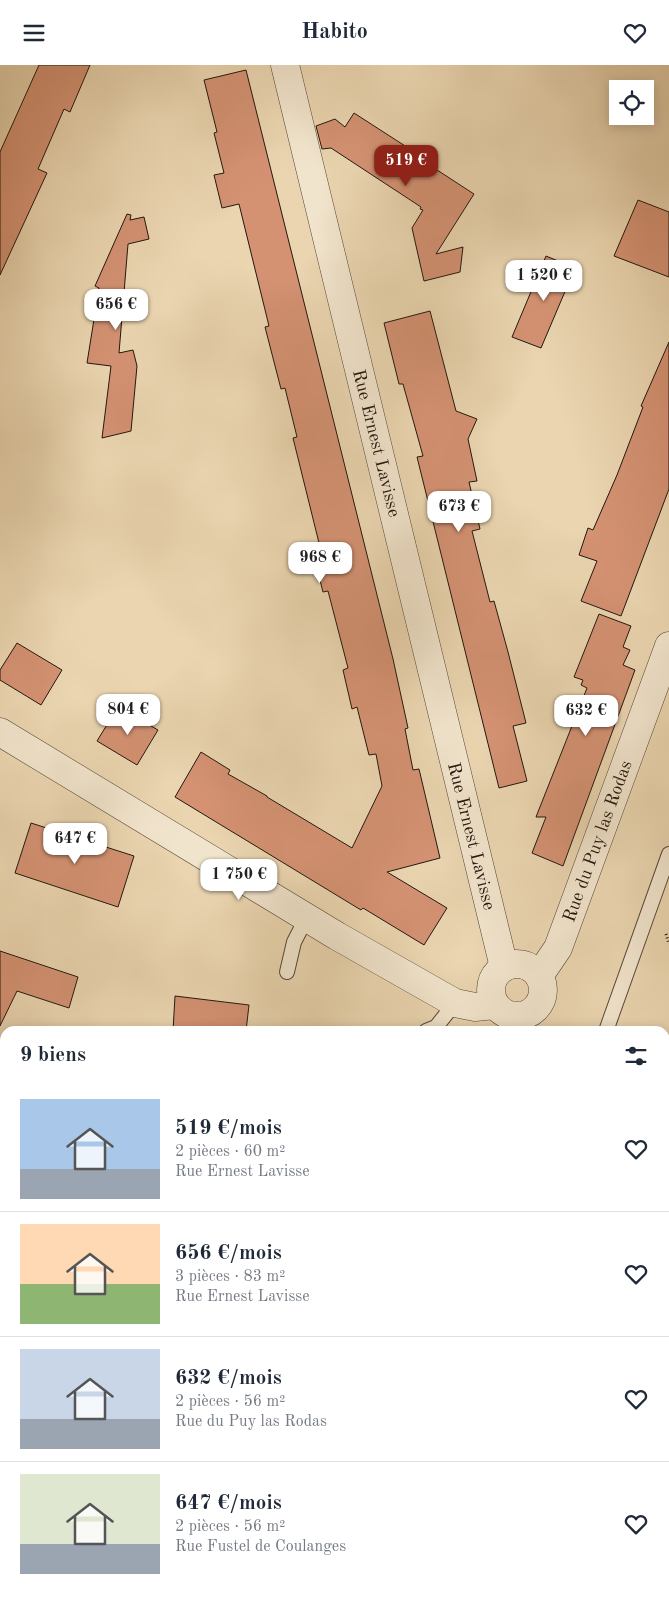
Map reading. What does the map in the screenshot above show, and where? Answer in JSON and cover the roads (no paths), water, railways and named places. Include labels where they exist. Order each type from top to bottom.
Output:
[{"type":"street","name":"Rue Ernest Lavisse","points":[[285,65],[504,967]]},
{"type":"street","name":"Rue du Puy las Rodas","points":[[539,976],[558,948],[669,646]]},
{"type":"street","points":[[0,732],[306,917],[455,1003],[475,1007],[495,1005]]},
{"type":"street","points":[[511,964],[527,965],[539,976],[543,991],[537,1007],[531,1012],[516,1017],[500,1011],[495,1005],[491,997],[492,979],[504,967],[511,964]]},
{"type":"lane","points":[[608,1026],[669,854]]},
{"type":"lane","points":[[287,972],[294,942],[306,917]]},
{"type":"lane","points":[[437,1026],[455,1003]]}]
